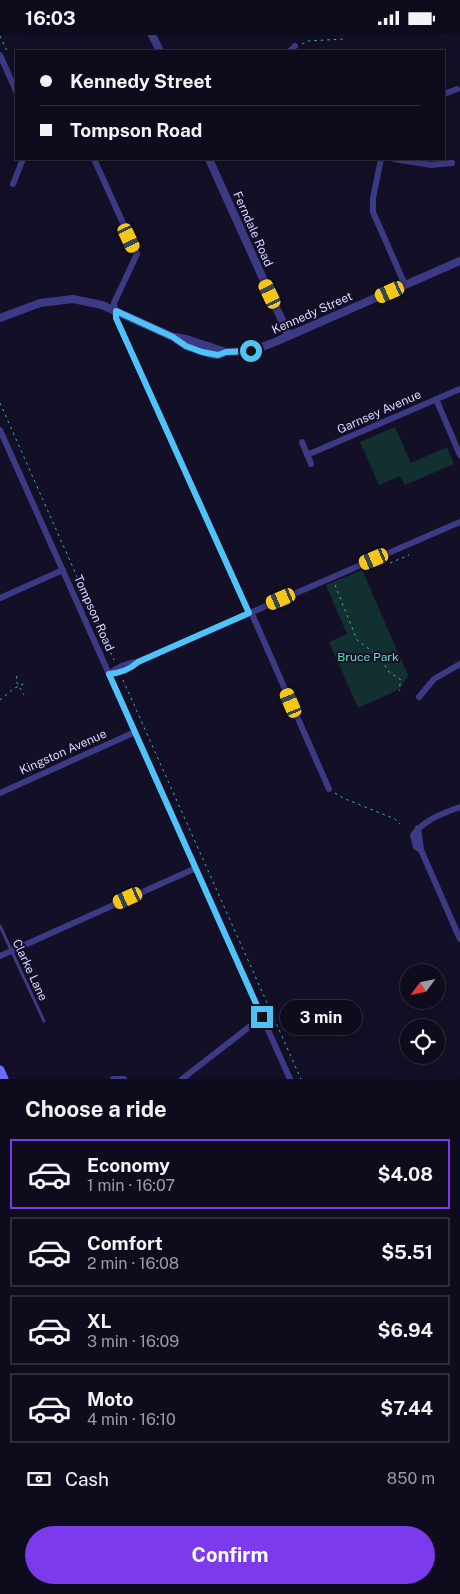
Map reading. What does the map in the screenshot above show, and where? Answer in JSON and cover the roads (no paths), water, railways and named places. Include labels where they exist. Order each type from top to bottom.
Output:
[{"type":"main road","points":[[0,1069],[4,1079]]},
{"type":"street","points":[[152,35],[160,50]]},
{"type":"street","points":[[291,50],[295,46]]},
{"type":"street","points":[[0,55],[15,89]]},
{"type":"street","points":[[445,94],[457,89]]},
{"type":"street","points":[[13,184],[23,160]]},
{"type":"street","points":[[94,160],[137,254],[114,303],[116,318],[250,612],[328,789]]},
{"type":"street","name":"Ferndale Road","points":[[208,160],[289,336]]},
{"type":"street","points":[[381,160],[373,198],[373,212],[405,285]]},
{"type":"street","points":[[400,160],[431,165],[452,163]]},
{"type":"street","name":"Kennedy Street","points":[[0,319],[40,303],[64,299],[88,301],[116,311],[173,337],[186,339],[226,352],[251,351],[460,261]]},
{"type":"street","name":"Garnsey Avenue","points":[[307,455],[460,389]]},
{"type":"street","points":[[436,399],[460,455]]},
{"type":"street","name":"Tompson Road","points":[[0,430],[290,1079]]},
{"type":"street","points":[[302,443],[311,463]]},
{"type":"street","points":[[109,674],[130,668],[138,662],[250,612],[460,522]]},
{"type":"street","points":[[0,598],[63,570]]},
{"type":"street","points":[[419,697],[434,679],[460,664]]},
{"type":"street","name":"Kingston Avenue","points":[[0,793],[135,732]]},
{"type":"street","points":[[460,807],[426,822],[418,828],[421,850],[460,939]]},
{"type":"street","points":[[0,956],[196,868]]},
{"type":"street","points":[[182,1079],[262,1017]]},
{"type":"street","points":[[113,1079],[124,1079]]},
{"type":"lane","name":"Clarke Lane","points":[[0,926],[44,1021]]},
{"type":"park label","name":"Bruce Park","points":[[368,657]]}]
